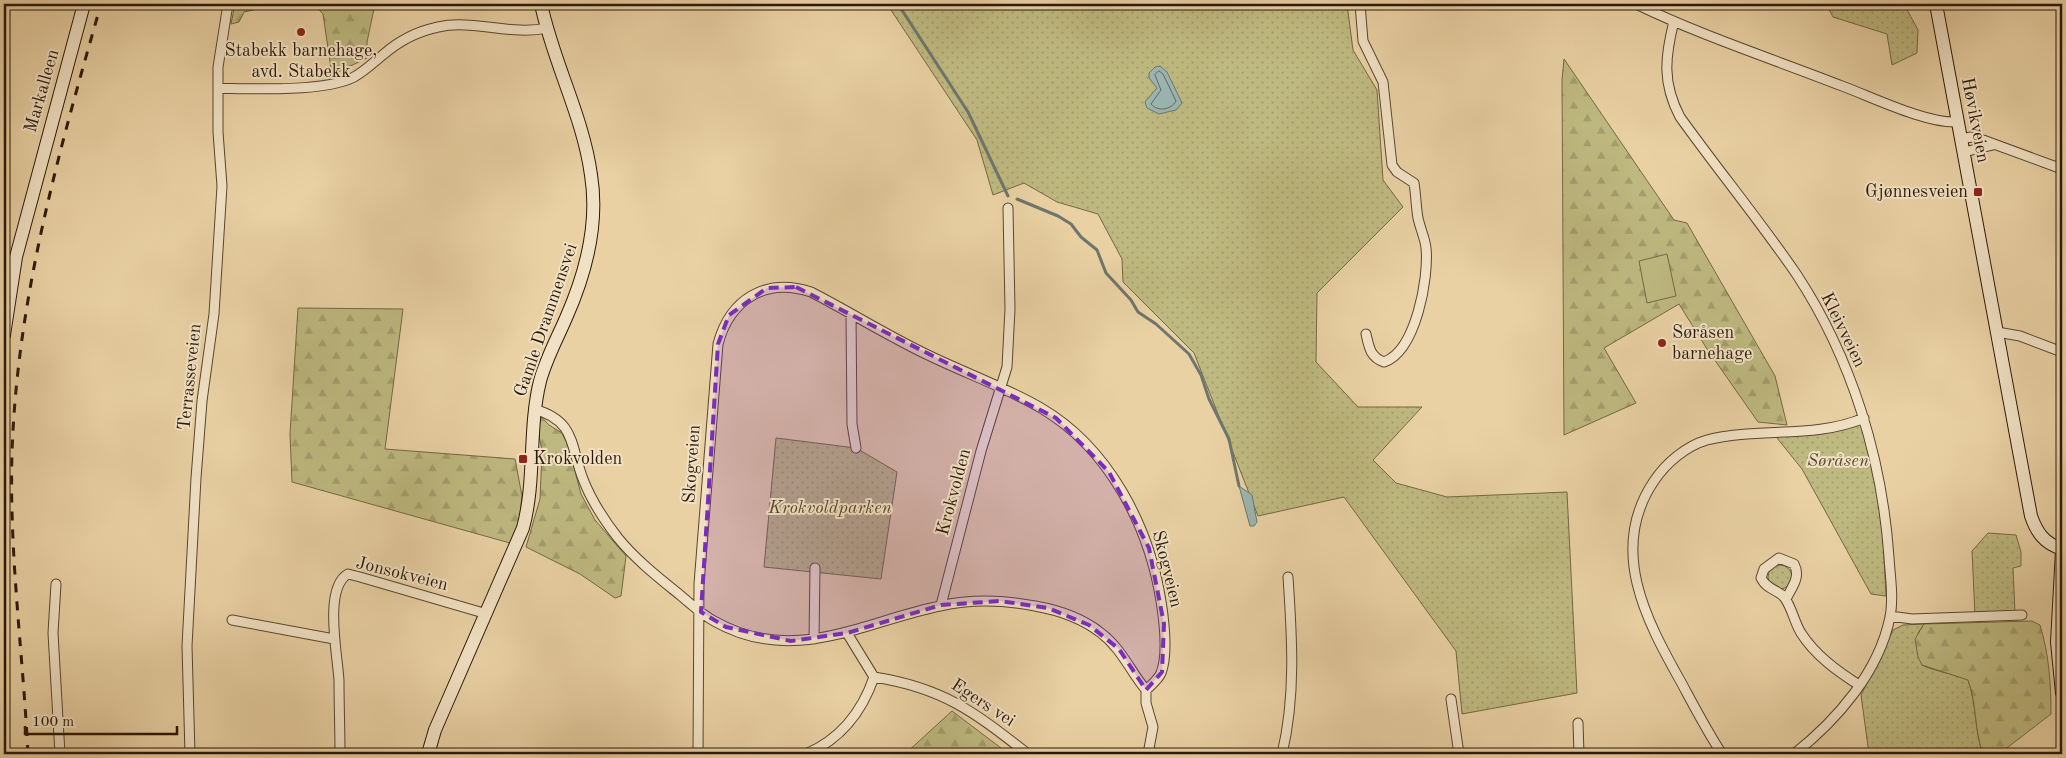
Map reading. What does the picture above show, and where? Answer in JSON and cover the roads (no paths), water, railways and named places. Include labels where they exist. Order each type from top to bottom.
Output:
[{"type":"main road","name":"Markalleen","points":[[4,335],[20,238],[84,4]]},
{"type":"main road","name":"Gamle Drammensvei","points":[[428,754],[435,730],[517,545],[527,513],[532,481],[534,409],[547,362],[582,276],[590,245],[594,210],[591,174],[584,143],[541,4]]},
{"type":"main road","name":"Høvikveien","points":[[1936,4],[2031,516],[2035,528],[2042,538],[2062,550]]},
{"type":"main road","points":[[2062,550],[2062,595],[2057,642],[2062,694]]},
{"type":"street","name":"Terrasseveien","points":[[190,754],[187,646],[196,478],[202,401],[211,342],[222,186],[218,88],[221,39],[228,4]]},
{"type":"street","points":[[1360,4],[1363,41],[1383,82],[1392,165],[1397,172],[1414,183],[1418,217],[1426,247],[1426,266],[1420,308],[1397,355],[1384,362],[1378,360],[1369,350],[1366,334]]},
{"type":"street","points":[[1636,4],[1656,14],[1920,115],[1958,122]]},
{"type":"street","points":[[1656,14],[1657,4]]},
{"type":"street","name":"Kleivveien","points":[[1674,21],[1668,48],[1667,80],[1673,105],[1718,170],[1797,276],[1839,354],[1864,418],[1875,455],[1884,505],[1890,571],[1890,616],[1879,650],[1840,713],[1794,754]]},
{"type":"street","points":[[218,88],[274,89],[335,84],[360,73],[385,52],[412,36],[440,26],[528,31],[548,28]]},
{"type":"street","points":[[1962,139],[1971,137],[2062,169]]},
{"type":"street","points":[[1964,152],[1994,145]]},
{"type":"street","points":[[1000,388],[1007,367],[1009,335],[1008,208]]},
{"type":"street","name":"Skogveien","points":[[698,754],[701,612],[699,584],[715,366],[722,327],[729,315],[753,295],[767,288],[796,287],[811,292],[925,354],[1042,408],[1082,441],[1109,472],[1135,515],[1149,548],[1159,590],[1164,624],[1162,672],[1146,690]]},
{"type":"street","points":[[851,314],[852,424],[856,448]]},
{"type":"street","points":[[1997,332],[2020,336],[2062,352]]},
{"type":"street","name":"Krokvolden","points":[[941,605],[981,451],[1000,388]]},
{"type":"street","points":[[534,409],[557,419],[566,427],[575,446],[582,476],[589,494],[618,538],[641,562],[701,612],[726,627],[765,638],[792,641],[847,634],[904,614],[941,605],[1000,600],[1048,608],[1072,616],[1100,632],[1115,645],[1146,690],[1146,703],[1153,727],[1148,754]]},
{"type":"street","points":[[1722,754],[1662,649],[1639,599],[1633,561],[1637,516],[1642,501],[1659,473],[1671,461],[1686,450],[1705,441],[1731,436],[1827,428],[1864,418]]},
{"type":"street","points":[[1786,600],[1798,577],[1798,571],[1794,564],[1779,558],[1764,569],[1761,578],[1764,585],[1786,600],[1800,633],[1811,645],[1835,669],[1859,685]]},
{"type":"street","points":[[814,639],[815,568]]},
{"type":"street","name":"Jonsokveien","points":[[340,754],[339,680],[334,639],[339,582],[348,574],[425,594],[486,614]]},
{"type":"street","points":[[1282,754],[1290,708],[1292,669],[1288,578]]},
{"type":"street","points":[[56,584],[53,632],[60,754]]},
{"type":"street","points":[[1890,616],[1912,619],[2022,616]]},
{"type":"street","points":[[232,620],[334,639]]},
{"type":"street","points":[[806,754],[822,748],[841,733],[856,716],[874,677],[847,634]]},
{"type":"street","name":"Egers vei","points":[[874,677],[918,686],[940,693],[989,723],[1028,754]]},
{"type":"street","points":[[1452,699],[1459,754]]},
{"type":"street","points":[[1578,723],[1578,754]]},
{"type":"water","points":[[1160,66],[1167,72],[1182,103],[1176,110],[1159,114],[1147,108],[1145,102],[1157,88],[1149,78],[1149,73],[1155,67]]},
{"type":"water","points":[[1239,486],[1252,495],[1257,522],[1254,526],[1250,526]]},
{"type":"waterway","points":[[898,4],[968,112],[1008,196]]},
{"type":"waterway","points":[[1017,199],[1058,216],[1071,224],[1081,237],[1097,250],[1106,273],[1131,300],[1138,312],[1156,324],[1189,354],[1201,375],[1209,399],[1229,439],[1239,486]]},
{"type":"railway","points":[[28,754],[14,566],[12,453],[16,395],[22,338],[43,226],[70,114],[101,4]]},
{"type":"place","name":"Stabekk barnehage, avd. Stabekk","points":[[301,32]]},
{"type":"place","name":"Gjønnesveien","points":[[1978,192]]},
{"type":"place","name":"Søråsen barnehage","points":[[1662,343]]},
{"type":"place","name":"Krokvolden","points":[[523,459]]},
{"type":"park label","name":"Søråsen","points":[[1838,461]]},
{"type":"park label","name":"Krokvoldparken","points":[[830,508]]}]
